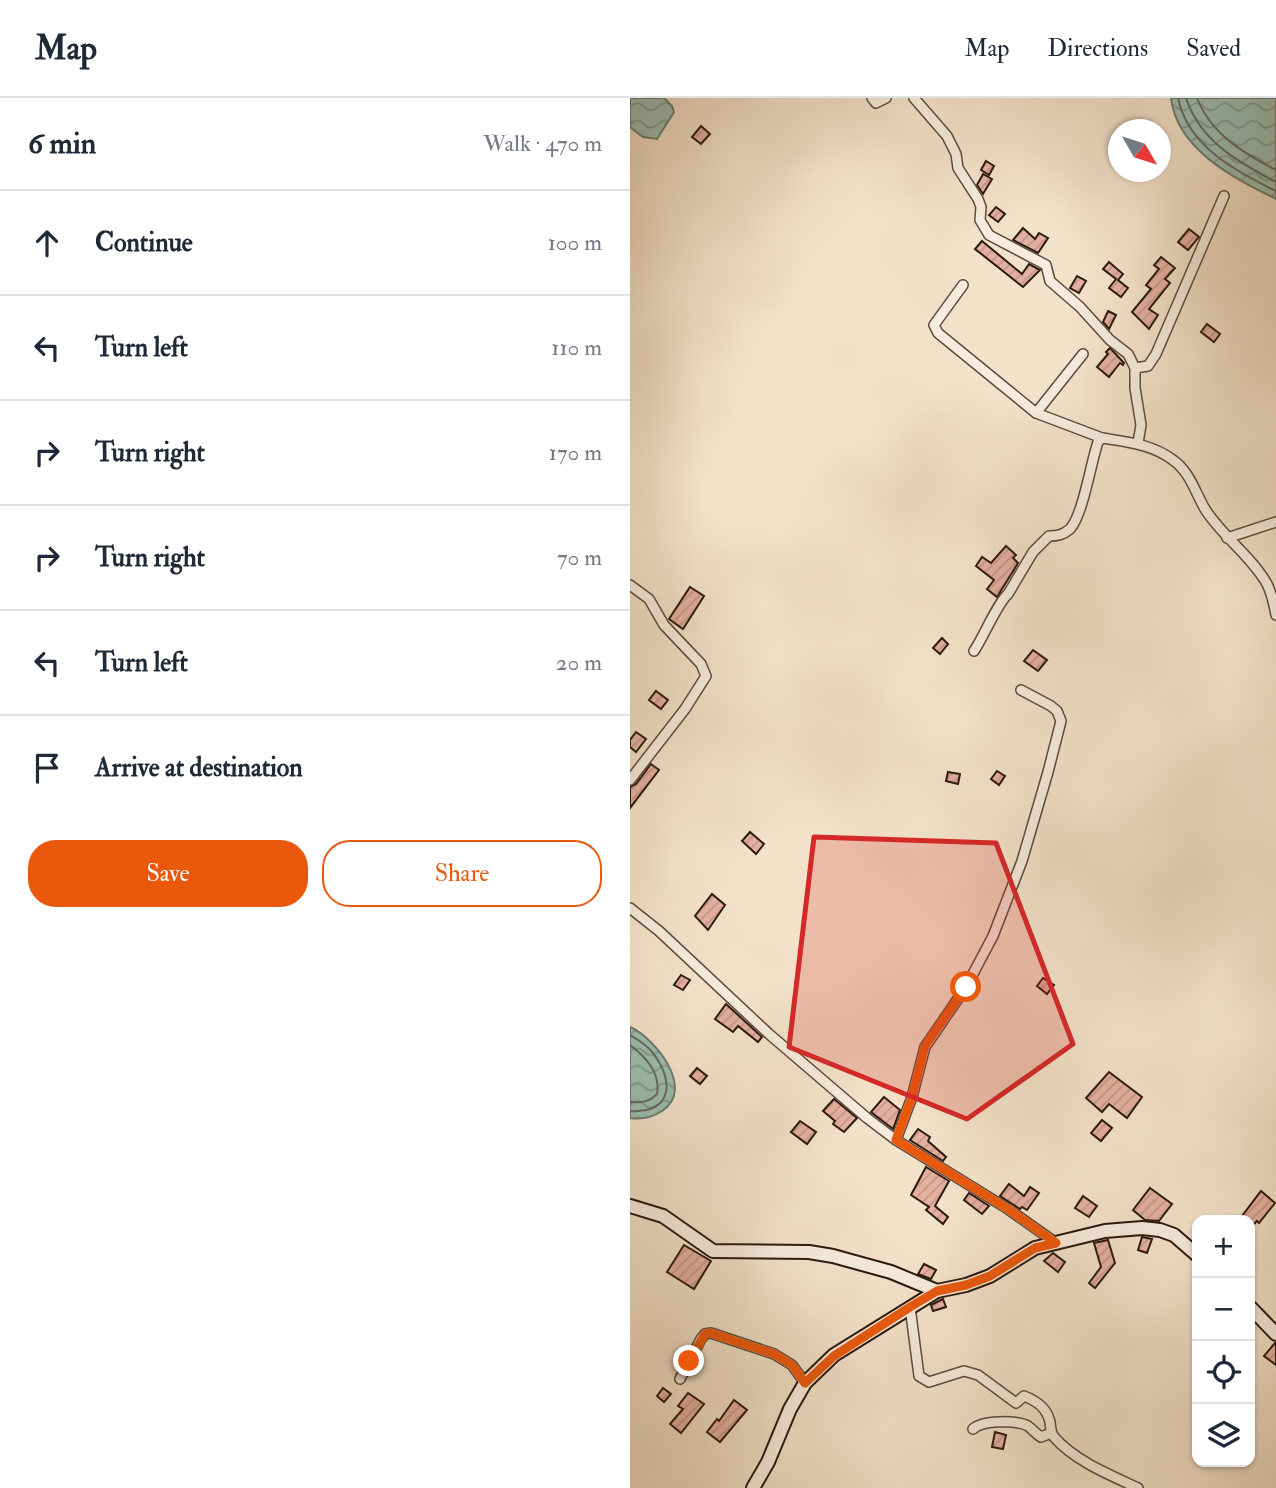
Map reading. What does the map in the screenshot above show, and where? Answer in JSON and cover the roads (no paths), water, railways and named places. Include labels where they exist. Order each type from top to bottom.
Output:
[{"type":"street","points":[[872,98],[876,103],[886,98]]},
{"type":"street","points":[[914,98],[947,136],[956,154],[958,168],[978,199],[981,220],[989,235],[1046,265],[1050,281],[1080,307],[1111,341],[1128,354],[1135,368],[1141,425],[1138,443]]},
{"type":"street","points":[[1135,368],[1148,366],[1156,355],[1224,195]]},
{"type":"street","points":[[963,285],[933,325],[938,332],[1036,413],[1102,438],[1138,443],[1160,452],[1185,470],[1206,509],[1227,538],[1265,581],[1272,594],[1276,615]]},
{"type":"street","points":[[1036,413],[1083,354]]},
{"type":"street","points":[[974,651],[1002,599],[1008,594],[1033,552],[1049,536],[1060,535],[1071,528],[1098,442],[1102,438]]},
{"type":"street","points":[[1227,538],[1276,522]]},
{"type":"street","points":[[630,585],[649,599],[664,625],[701,664],[706,676],[685,709],[630,780]]},
{"type":"street","points":[[896,1140],[912,1097],[925,1046],[966,987],[993,936],[1022,860],[1048,772],[1061,721],[1057,711],[1051,706],[1021,690]]},
{"type":"street","points":[[630,908],[659,931],[809,1069],[896,1140],[1008,1209],[1056,1243]]},
{"type":"street","points":[[630,1206],[663,1216],[713,1251],[809,1252],[833,1256],[891,1272],[937,1291]]},
{"type":"street","points":[[753,1488],[805,1383],[834,1356],[937,1291],[966,1285],[990,1276],[1035,1248],[1105,1231],[1142,1228],[1174,1235],[1192,1251]]},
{"type":"street","points":[[910,1307],[919,1376],[929,1382],[964,1371],[978,1375],[1016,1403],[1024,1396],[1034,1400],[1047,1413],[1051,1433],[1096,1468],[1138,1488]]},
{"type":"street","points":[[1255,1312],[1276,1334]]},
{"type":"street","points":[[680,1380],[696,1346],[705,1334],[711,1333],[774,1354],[792,1365],[805,1383]]},
{"type":"street","points":[[973,1429],[982,1423],[995,1421],[1025,1424],[1041,1437],[1051,1433]]},
{"type":"water","points":[[630,98],[664,98],[672,106],[674,112],[657,139],[643,137],[630,127]]},
{"type":"water","points":[[1171,98],[1276,98],[1276,199],[1226,172],[1196,147],[1184,133]]},
{"type":"water","points":[[630,1027],[660,1053],[668,1065],[675,1090],[671,1102],[662,1111],[642,1119],[630,1118]]}]
